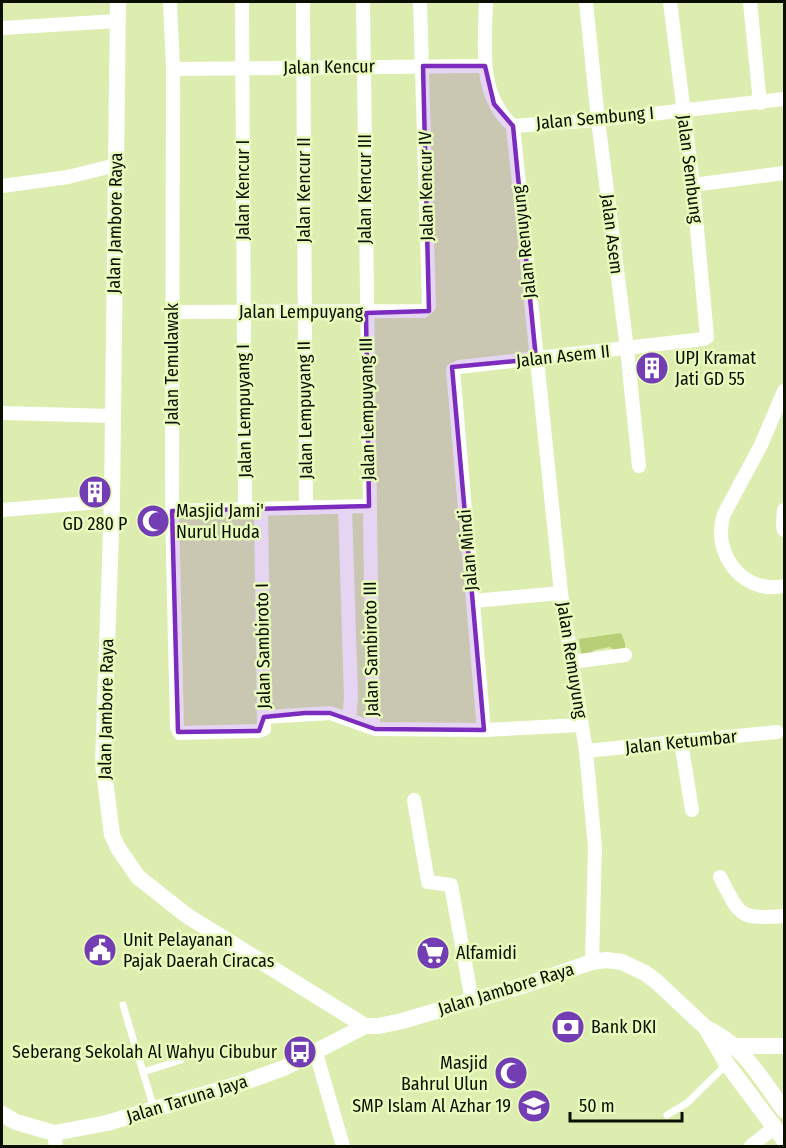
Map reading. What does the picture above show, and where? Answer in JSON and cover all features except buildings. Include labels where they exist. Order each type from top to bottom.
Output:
[{"type":"street","name":"Jalan Jambore Raya","points":[[118,2],[112,501],[103,764],[112,835],[118,848],[138,877],[186,915],[365,1026],[380,1026],[402,1021],[592,962],[614,960],[645,973],[706,1028],[728,1064],[780,1134]]},
{"type":"street","name":"Jalan Temulawak","points":[[170,2],[173,69],[172,511],[177,727]]},
{"type":"street","name":"Jalan Kencur I","points":[[242,2],[243,312]]},
{"type":"street","name":"Jalan Kencur II","points":[[303,2],[303,312]]},
{"type":"street","name":"Jalan Kencur III","points":[[363,2],[366,313]]},
{"type":"street","name":"Jalan Kencur IV","points":[[420,2],[429,306]]},
{"type":"street","points":[[486,2],[485,66],[494,104],[513,126]]},
{"type":"street","name":"Jalan Asem","points":[[586,2],[639,466]]},
{"type":"street","name":"Jalan Sembung","points":[[670,2],[693,185],[707,337]]},
{"type":"street","points":[[750,2],[760,103]]},
{"type":"street","points":[[2,28],[118,21]]},
{"type":"street","name":"Jalan Kencur","points":[[173,69],[485,66]]},
{"type":"street","name":"Jalan Sembung I","points":[[513,126],[598,120],[784,99]]},
{"type":"street","name":"Jalan Renuyung","points":[[513,126],[536,359]]},
{"type":"street","points":[[2,186],[68,177],[116,165]]},
{"type":"street","points":[[693,185],[784,173]]},
{"type":"street","name":"Jalan Lempuyang","points":[[171,312],[366,313],[423,311],[429,306]]},
{"type":"street","name":"Jalan Lempuyang I","points":[[243,312],[245,509]]},
{"type":"street","name":"Jalan Lempuyang II","points":[[303,312],[306,508]]},
{"type":"street","name":"Jalan Lempuyang III","points":[[366,313],[369,506]]},
{"type":"street","name":"Jalan Asem II","points":[[453,370],[459,367],[627,349],[707,337]]},
{"type":"street","name":"Jalan Remuyung","points":[[536,359],[561,593],[586,751],[595,847],[592,962]]},
{"type":"street","name":"Jalan Mindi","points":[[453,370],[484,730]]},
{"type":"street","points":[[784,391],[761,445],[724,514],[720,535],[730,562],[744,579],[758,586],[777,588],[784,586]]},
{"type":"street","points":[[2,413],[112,416]]},
{"type":"street","points":[[2,510],[112,501]]},
{"type":"street","points":[[172,511],[369,506]]},
{"type":"street","name":"Jalan Sambiroto III","points":[[369,506],[373,727],[375,729],[484,730],[581,725]]},
{"type":"street","points":[[345,507],[350,719]]},
{"type":"street","name":"Jalan Sambiroto I","points":[[177,727],[180,733],[264,729],[261,509]]},
{"type":"street","points":[[784,510],[784,531]]},
{"type":"street","points":[[472,601],[561,593]]},
{"type":"street","points":[[572,663],[625,655]]},
{"type":"street","points":[[264,717],[330,713],[373,727]]},
{"type":"street","name":"Jalan Ketumbar","points":[[586,751],[777,732]]},
{"type":"street","points":[[681,742],[692,810]]},
{"type":"street","points":[[414,800],[428,882],[451,885],[472,1001]]},
{"type":"street","points":[[720,877],[736,908],[744,915],[758,918],[784,916]]},
{"type":"street","name":"Jalan Taruna Jaya","points":[[2,1114],[55,1140],[284,1068],[365,1026]]},
{"type":"street","points":[[706,1028],[725,1037],[736,1046],[784,1110]]},
{"type":"street","points":[[736,1046],[784,1046]]},
{"type":"street","points":[[316,1053],[343,1146]]},
{"type":"street","points":[[752,1146],[780,1134]]},
{"type":"lane","points":[[123,1005],[154,1109]]},
{"type":"lane","points":[[143,1072],[181,1060]]},
{"type":"lane","points":[[667,1115],[687,1103],[728,1064]]},
{"type":"highlighted area","points":[[423,66],[485,66],[494,104],[513,126],[536,359],[452,367],[484,730],[375,729],[330,713],[305,713],[264,717],[259,731],[178,732],[172,511],[369,506],[366,313],[429,311]]},
{"type":"green space","points":[[621,633],[625,650],[617,653],[610,647],[594,650],[582,659],[579,639]]},
{"type":"place","name":"UPJ Kramat Jati GD 55","points":[[652,368]]},
{"type":"place","name":"GD 280 P","points":[[95,492]]},
{"type":"place","name":"Masjid Jami' Nurul Huda","points":[[153,521]]},
{"type":"place","name":"Unit Pelayanan Pajak Daerah Ciracas","points":[[100,950]]},
{"type":"place","name":"Alfamidi","points":[[433,953]]},
{"type":"place","name":"Bank DKI","points":[[568,1027]]},
{"type":"place","name":"Seberang Sekolah Al Wahyu Cibubur","points":[[300,1052]]},
{"type":"place","name":"Masjid Bahrul Ulun","points":[[511,1073]]},
{"type":"place","name":"SMP Islam Al Azhar 19","points":[[534,1106]]}]
